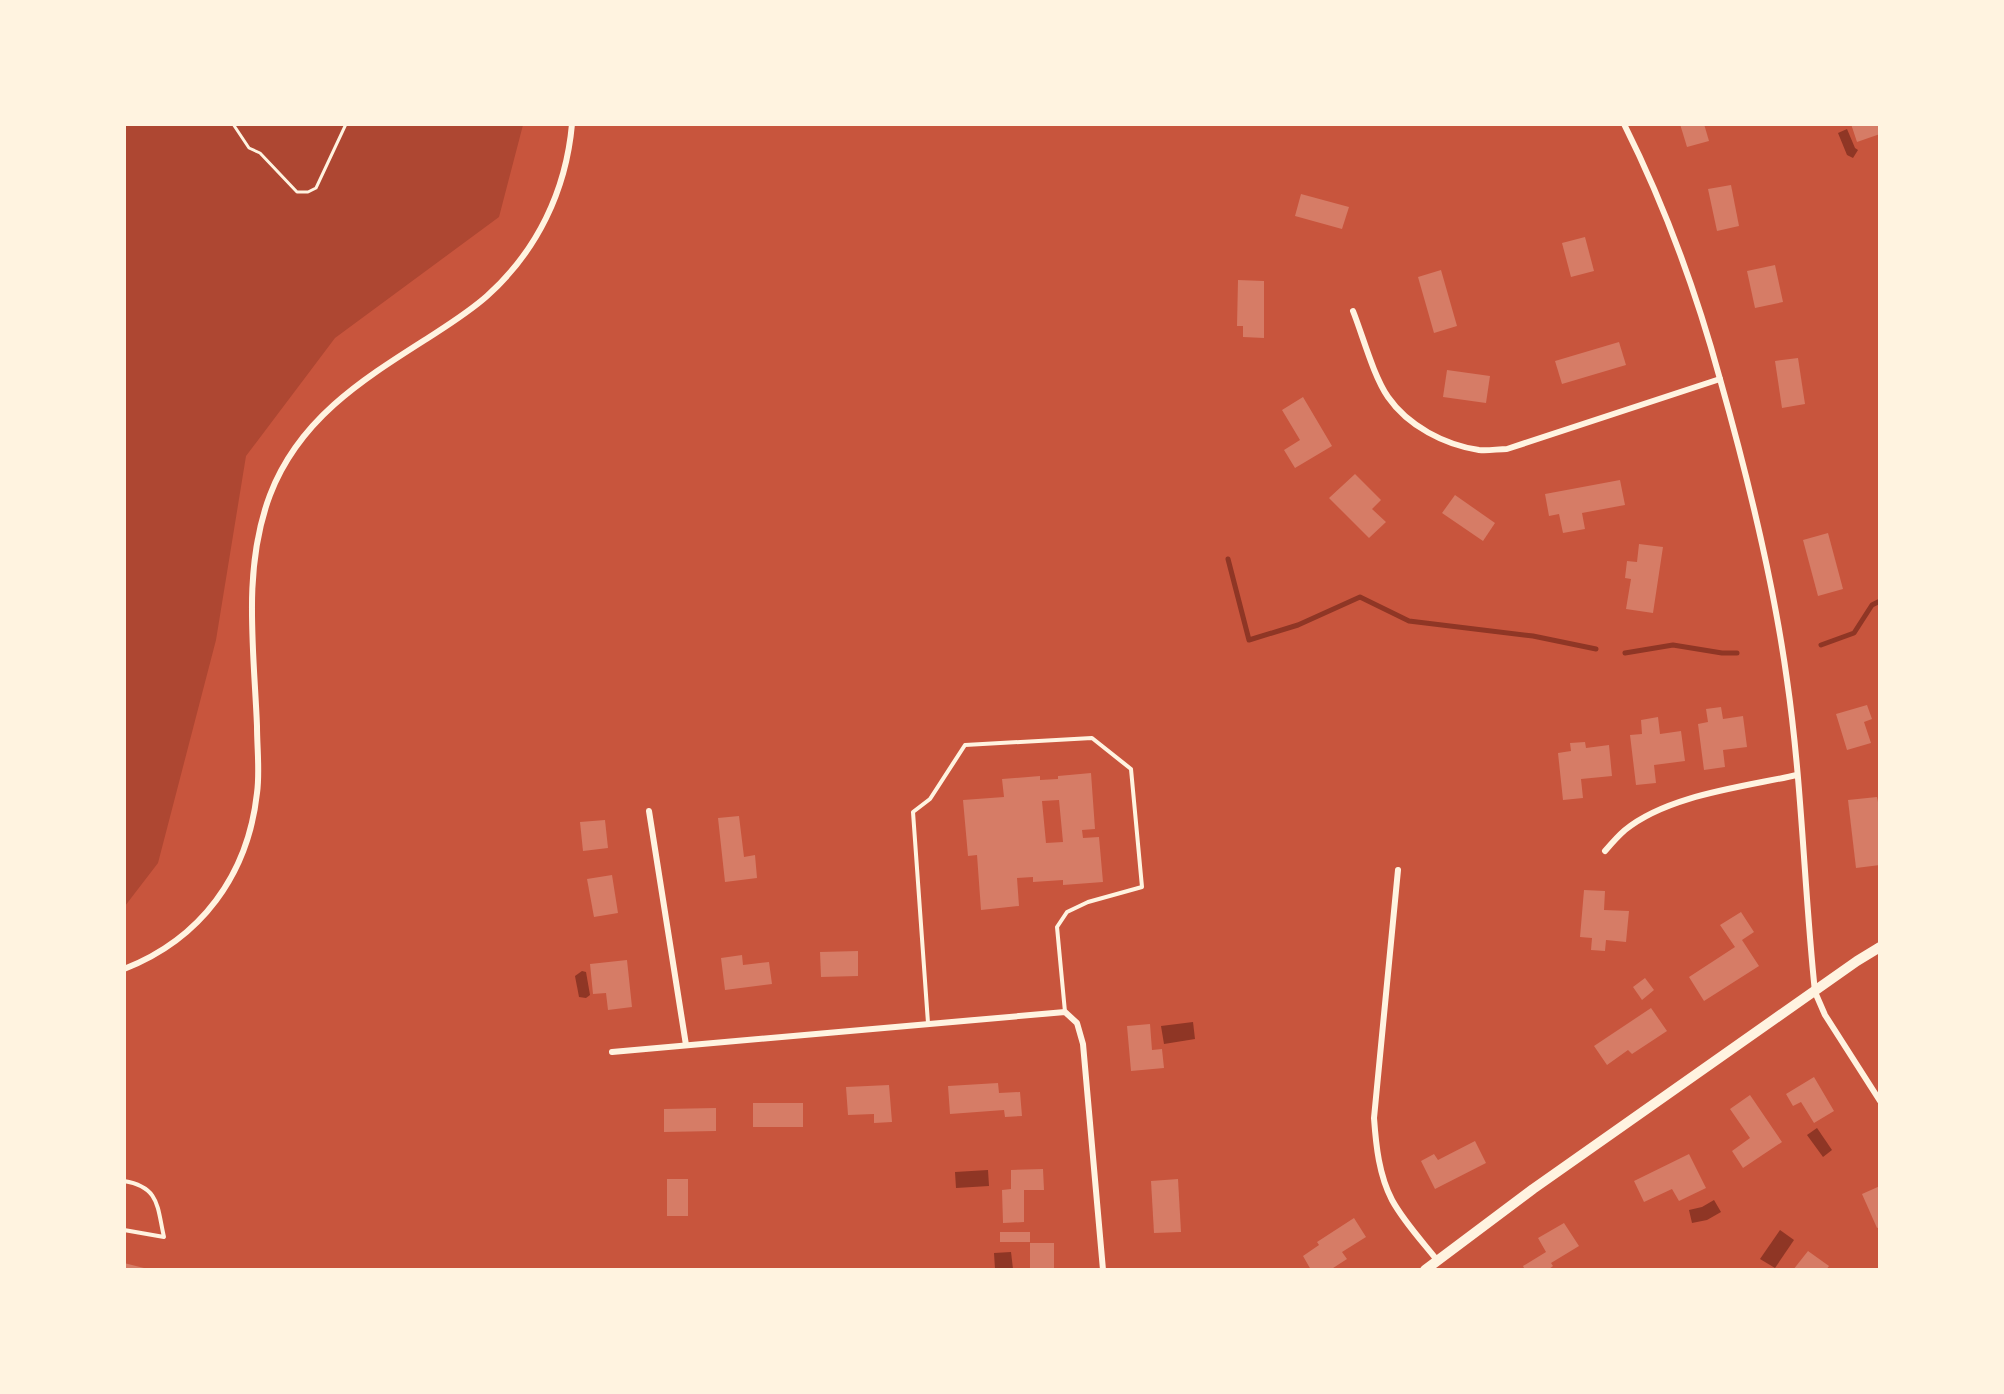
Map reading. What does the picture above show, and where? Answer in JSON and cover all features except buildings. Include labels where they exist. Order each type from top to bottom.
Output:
[{"type":"main road","points":[[1425,1269],[1542,1182],[1880,947]]},
{"type":"street","points":[[124,969],[148,960],[182,937],[212,907],[235,872],[250,833],[258,792],[252,578],[257,536],[270,494],[289,457],[314,423],[345,393],[486,297],[515,268],[539,233],[557,195],[569,154],[572,124]]},
{"type":"street","points":[[1624,124],[1686,269],[1707,330],[1746,469],[1773,596],[1787,680],[1815,992],[1825,1015],[1880,1101]]},
{"type":"street","points":[[1353,311],[1388,397],[1403,413],[1437,438],[1481,450],[1508,449],[1720,379]]},
{"type":"street","points":[[1605,850],[1624,830],[1653,812],[1693,799],[1797,775]]},
{"type":"street","points":[[649,811],[686,1045]]},
{"type":"street","points":[[1398,870],[1374,1118],[1376,1146],[1383,1176],[1392,1200],[1437,1260]]},
{"type":"street","points":[[612,1052],[1065,1012],[1077,1023],[1083,1044],[1103,1269]]},
{"type":"lane","points":[[928,1024],[913,812],[930,799],[966,745],[1092,738],[1131,769],[1142,887],[1088,902],[1067,912],[1057,927],[1065,1012]]},
{"type":"lane","points":[[124,1181],[146,1187],[150,1191],[156,1202],[164,1237],[124,1230]]},
{"type":"path","points":[[233,124],[242,140],[260,153],[297,192],[308,192],[316,188],[346,124]]},
{"type":"shaded area","points":[[125,125],[523,125],[499,217],[335,338],[246,456],[216,640],[158,863],[125,906]]},
{"type":"shaded area","points":[[1847,129],[1858,150],[1853,158],[1847,155],[1838,133]]},
{"type":"shaded area","points":[[582,971],[586,972],[590,995],[586,998],[579,997],[575,976]]},
{"type":"shaded area","points":[[1193,1022],[1195,1039],[1164,1044],[1161,1026]]},
{"type":"shaded area","points":[[1817,1128],[1832,1150],[1823,1157],[1807,1135]]},
{"type":"shaded area","points":[[988,1170],[989,1186],[956,1188],[955,1172]]},
{"type":"shaded area","points":[[1714,1200],[1721,1212],[1707,1220],[1692,1223],[1689,1210],[1702,1207]]},
{"type":"shaded area","points":[[1780,1230],[1794,1240],[1775,1268],[1760,1259]]},
{"type":"shaded area","points":[[1011,1252],[1013,1269],[995,1269],[994,1253]]},
{"type":"waterway","points":[[1228,559],[1249,640],[1298,625],[1360,597],[1409,621],[1533,636],[1596,649]]},
{"type":"waterway","points":[[1821,645],[1854,633],[1872,605],[1880,601]]},
{"type":"waterway","points":[[1625,653],[1673,645],[1722,653],[1737,653]]}]
